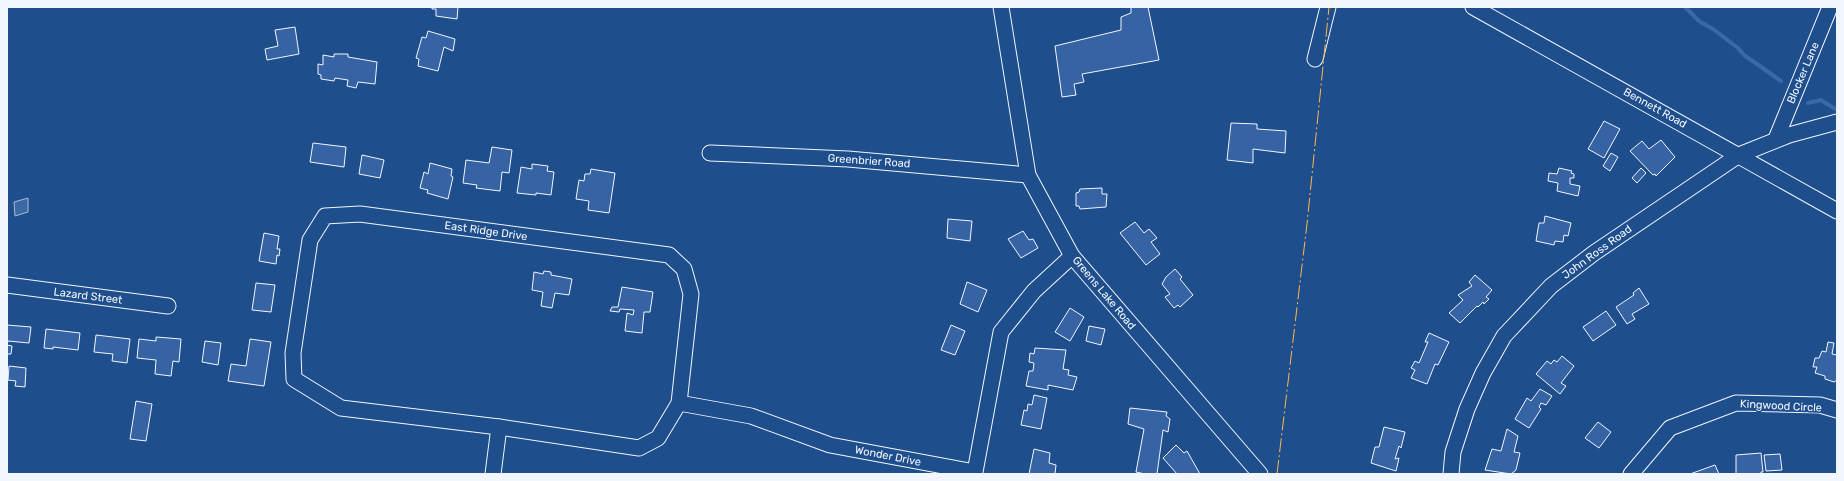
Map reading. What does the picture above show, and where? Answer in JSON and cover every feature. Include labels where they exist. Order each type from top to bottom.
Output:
[{"type":"street","name":"Greens Lake Road","points":[[1001,7],[1028,174],[1072,256],[1260,474]]},
{"type":"street","points":[[1315,59],[1328,7]]},
{"type":"street","name":"Bennett Road","points":[[1473,7],[1837,211]]},
{"type":"street","name":"Blocker Lane","points":[[1776,139],[1830,7]]},
{"type":"street","name":"John Ross Road","points":[[1451,474],[1454,452],[1467,409],[1482,373],[1504,336],[1551,286],[1582,262],[1739,155],[1776,139],[1837,122]]},
{"type":"street","name":"Greenbrier Road","points":[[710,153],[848,159],[1028,174]]},
{"type":"street","name":"East Ridge Drive","points":[[360,214],[669,255],[684,269],[691,294],[679,403],[658,438],[639,448],[499,427],[341,408],[294,378],[293,353],[310,240],[325,216],[360,214]]},
{"type":"street","name":"Wonder Drive","points":[[679,403],[751,416],[830,445],[976,472],[1001,332],[1034,291],[1072,256]]},
{"type":"street","name":"Lazard Street","points":[[7,285],[168,306]]},
{"type":"street","name":"Kingwood Circle","points":[[1631,474],[1670,428],[1736,403],[1820,406],[1837,410]]},
{"type":"street","points":[[493,474],[499,427]]},
{"type":"water","points":[[28,198],[28,212],[15,216],[14,202]]},
{"type":"building","points":[[432,7],[458,7],[457,19],[436,16],[436,9],[432,9]]},
{"type":"building","points":[[1131,7],[1148,7],[1159,60],[1082,74],[1084,82],[1074,84],[1076,95],[1062,97],[1055,46],[1121,30],[1121,17],[1131,13]]},
{"type":"building","points":[[295,27],[299,54],[267,60],[265,49],[278,46],[275,30]]},
{"type":"building","points":[[428,31],[455,39],[453,51],[444,47],[438,71],[418,66],[419,59],[416,58],[422,37],[426,38]]},
{"type":"building","points":[[334,54],[348,54],[348,57],[377,62],[375,84],[358,82],[356,88],[347,86],[348,80],[335,78],[334,81],[321,79],[321,75],[318,74],[318,64],[323,65],[323,55],[334,57]]},
{"type":"building","points":[[1604,121],[1620,129],[1604,158],[1588,149]]},
{"type":"building","points":[[1231,123],[1257,124],[1257,129],[1286,131],[1285,153],[1253,149],[1253,163],[1227,160]]},
{"type":"building","points":[[1661,140],[1675,157],[1656,176],[1655,174],[1653,175],[1630,151],[1642,141],[1649,149]]},
{"type":"building","points":[[313,143],[346,147],[344,167],[310,162]]},
{"type":"building","points":[[492,147],[512,150],[509,173],[502,172],[500,191],[476,188],[477,185],[463,183],[466,160],[489,163]]},
{"type":"building","points":[[1611,153],[1618,157],[1610,171],[1603,166]]},
{"type":"building","points":[[362,155],[384,160],[380,178],[359,174]]},
{"type":"building","points":[[430,163],[452,169],[451,176],[453,177],[448,199],[427,193],[428,190],[420,188],[424,172],[428,174]]},
{"type":"building","points":[[532,164],[548,166],[547,171],[554,172],[551,195],[517,193],[521,167],[532,169]]},
{"type":"building","points":[[1559,168],[1572,171],[1571,173],[1574,174],[1574,178],[1570,178],[1570,184],[1580,186],[1578,196],[1557,191],[1558,183],[1548,181],[1549,173],[1557,174]]},
{"type":"building","points":[[1641,168],[1646,173],[1637,183],[1632,178]]},
{"type":"building","points":[[591,169],[615,173],[609,213],[588,210],[589,201],[576,199],[579,180],[584,181],[585,174],[590,174]]},
{"type":"building","points":[[1102,188],[1102,194],[1107,194],[1106,207],[1080,209],[1079,206],[1076,206],[1076,193],[1079,192],[1080,189]]},
{"type":"building","points":[[1545,216],[1571,223],[1568,236],[1564,235],[1563,242],[1555,241],[1554,245],[1536,241],[1539,223],[1544,223]]},
{"type":"building","points":[[948,219],[972,221],[970,241],[947,238]]},
{"type":"building","points":[[1135,222],[1144,233],[1149,229],[1157,238],[1151,242],[1160,254],[1146,265],[1120,233]]},
{"type":"building","points":[[1023,231],[1029,240],[1033,239],[1038,248],[1021,258],[1008,239]]},
{"type":"building","points":[[264,233],[279,236],[277,249],[280,249],[279,256],[277,255],[276,264],[259,261]]},
{"type":"building","points":[[1175,269],[1182,277],[1180,279],[1193,295],[1180,307],[1178,305],[1174,308],[1165,297],[1170,294],[1162,284],[1166,277]]},
{"type":"building","points":[[544,271],[551,272],[551,275],[572,279],[569,295],[555,293],[552,308],[541,306],[543,292],[532,290],[534,272],[543,274]]},
{"type":"building","points":[[1475,275],[1492,290],[1486,297],[1489,299],[1484,304],[1483,302],[1478,307],[1477,306],[1460,323],[1449,313],[1463,300],[1458,295],[1472,286],[1469,282]]},
{"type":"building","points":[[967,282],[987,290],[978,312],[960,304]]},
{"type":"building","points":[[256,283],[275,285],[271,312],[252,310]]},
{"type":"building","points":[[622,287],[653,292],[650,312],[644,312],[642,333],[625,331],[627,313],[633,315],[634,310],[620,309],[619,312],[610,311],[612,307],[618,307]]},
{"type":"building","points":[[1639,288],[1649,304],[1632,314],[1635,319],[1627,324],[1616,307],[1634,295],[1633,293]]},
{"type":"building","points":[[1070,308],[1084,317],[1070,341],[1055,332]]},
{"type":"building","points":[[1606,311],[1616,325],[1593,341],[1583,327]]},
{"type":"building","points":[[7,325],[31,327],[29,343],[8,341],[7,345]]},
{"type":"building","points":[[951,325],[965,331],[955,355],[941,350]]},
{"type":"building","points":[[1089,326],[1105,329],[1101,345],[1086,341]]},
{"type":"building","points":[[46,329],[80,333],[78,350],[53,347],[53,349],[44,348]]},
{"type":"building","points":[[1429,333],[1449,342],[1438,365],[1435,364],[1427,384],[1411,378],[1415,370],[1411,368],[1415,361],[1419,363],[1428,342],[1425,342]]},
{"type":"building","points":[[96,335],[130,339],[127,363],[112,361],[113,354],[94,352]]},
{"type":"building","points":[[156,337],[181,339],[179,362],[173,361],[171,376],[155,374],[156,360],[137,358],[139,339],[156,341]]},
{"type":"building","points":[[250,339],[271,342],[264,386],[228,381],[231,364],[246,366]]},
{"type":"building","points":[[205,341],[221,343],[218,365],[202,362]]},
{"type":"building","points":[[1828,342],[1834,343],[1832,354],[1837,355],[1837,380],[1834,382],[1825,379],[1825,376],[1815,373],[1817,367],[1813,367],[1815,358],[1819,358],[1822,351],[1826,352]]},
{"type":"building","points":[[7,345],[12,346],[11,354],[7,354]]},
{"type":"building","points":[[1035,348],[1066,350],[1063,369],[1069,370],[1068,375],[1077,377],[1073,390],[1048,385],[1048,390],[1026,386],[1029,371],[1033,371],[1034,363],[1029,362],[1030,353],[1034,354]]},
{"type":"building","points":[[1562,356],[1574,366],[1561,383],[1566,386],[1560,394],[1536,374],[1547,361],[1551,364],[1554,360],[1557,362]]},
{"type":"building","points":[[9,366],[26,368],[25,387],[15,386],[16,381],[8,380]]},
{"type":"building","points":[[1540,389],[1552,396],[1546,405],[1541,403],[1539,407],[1541,409],[1529,428],[1515,419],[1527,398],[1531,401]]},
{"type":"building","points":[[1034,395],[1047,398],[1041,429],[1021,425],[1024,410],[1027,411],[1028,404],[1032,405]]},
{"type":"building","points":[[136,401],[152,404],[146,441],[130,439]]},
{"type":"building","points":[[1130,408],[1167,412],[1166,416],[1170,419],[1168,432],[1163,430],[1157,474],[1136,472],[1144,429],[1128,424]]},
{"type":"building","points":[[1598,422],[1611,432],[1599,448],[1585,438]]},
{"type":"building","points":[[1384,427],[1405,432],[1401,448],[1399,446],[1395,459],[1399,458],[1396,471],[1371,463],[1375,447],[1379,447]]},
{"type":"building","points":[[1507,429],[1518,436],[1514,452],[1520,453],[1516,470],[1511,474],[1485,470],[1492,449],[1501,451]]},
{"type":"building","points":[[1176,445],[1184,453],[1187,451],[1200,474],[1177,474],[1163,458]]},
{"type":"building","points":[[1034,449],[1050,453],[1049,463],[1056,465],[1055,474],[1029,474]]},
{"type":"building","points":[[1761,453],[1763,472],[1761,472],[1761,474],[1736,474],[1736,455]]},
{"type":"building","points":[[1780,454],[1782,470],[1766,471],[1764,455]]},
{"type":"building","points":[[1715,465],[1719,474],[1690,474]]},
{"type":"waterway","points":[[1685,7],[1699,21],[1713,29],[1738,48],[1744,55],[1781,81]]},
{"type":"waterway","points":[[1808,103],[1821,100],[1837,110]]},
{"type":"power","points":[[1277,474],[1307,224],[1329,7]]}]
